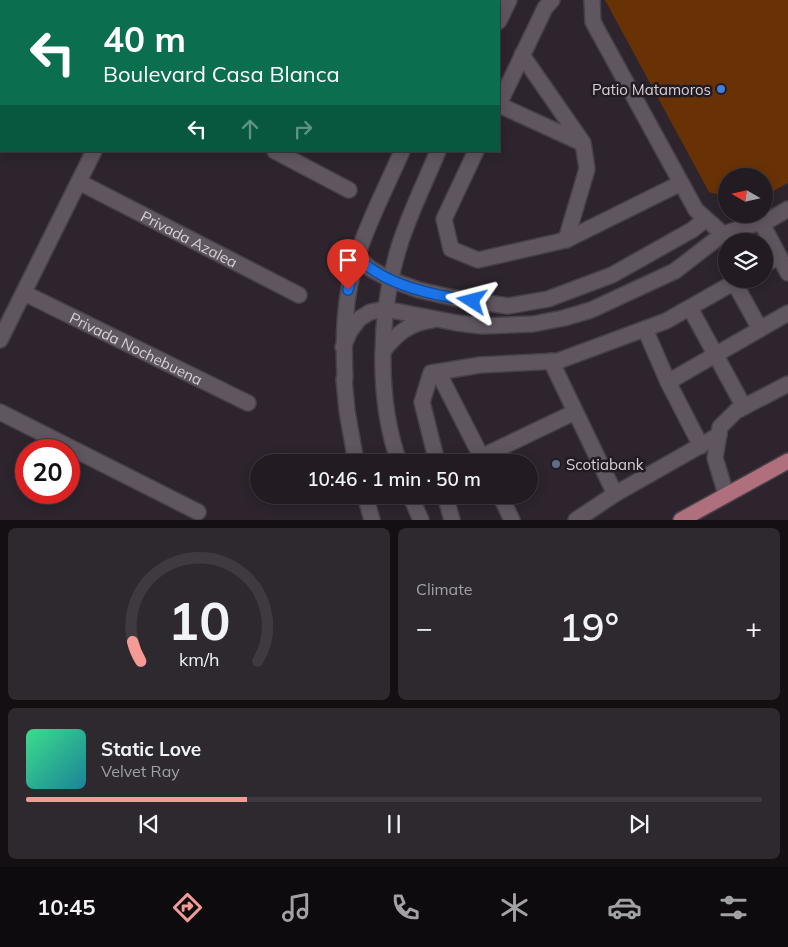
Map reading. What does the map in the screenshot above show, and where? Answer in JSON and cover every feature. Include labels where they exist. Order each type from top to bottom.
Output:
[{"type":"main road","points":[[681,520],[788,461]]},
{"type":"street","points":[[500,19],[509,0]]},
{"type":"street","points":[[500,103],[545,8],[552,0]]},
{"type":"street","points":[[592,0],[593,22],[696,210],[722,233]]},
{"type":"street","points":[[522,55],[583,143],[587,169],[566,240]]},
{"type":"street","points":[[500,105],[583,143]]},
{"type":"street","points":[[0,340],[94,152]]},
{"type":"street","points":[[277,152],[349,190]]},
{"type":"street","points":[[355,454],[347,411],[343,348],[348,290],[357,257],[402,152]]},
{"type":"street","points":[[397,454],[386,408],[385,309],[399,246],[438,152]]},
{"type":"street","points":[[476,152],[444,219],[451,249],[478,260],[566,240],[681,183]]},
{"type":"street","name":"Privada Azalea","points":[[79,182],[299,295]]},
{"type":"street","points":[[773,218],[788,209]]},
{"type":"street","points":[[357,257],[371,269],[390,280],[419,290],[454,298],[508,306],[548,299],[612,275],[692,230],[706,219]]},
{"type":"street","points":[[726,233],[758,223]]},
{"type":"street","points":[[762,223],[788,273]]},
{"type":"street","points":[[343,348],[350,331],[359,319],[370,312],[385,309],[437,320],[482,326],[533,324],[564,318],[591,310],[675,272],[718,238]]},
{"type":"street","points":[[773,260],[779,256]]},
{"type":"street","points":[[435,454],[422,402],[431,374],[480,365],[558,361],[666,321],[725,288]]},
{"type":"street","points":[[740,288],[760,329]]},
{"type":"street","name":"Privada Nochebuena","points":[[24,293],[248,403]]},
{"type":"street","points":[[690,308],[744,407]]},
{"type":"street","points":[[668,382],[788,313]]},
{"type":"street","points":[[384,350],[394,337],[406,328],[421,322],[437,320]]},
{"type":"street","points":[[645,329],[668,382],[701,446]]},
{"type":"street","points":[[551,361],[615,494]]},
{"type":"street","points":[[438,372],[479,454]]},
{"type":"street","points":[[726,494],[715,458],[720,427],[736,411],[788,384]]},
{"type":"street","points":[[0,412],[198,512]]},
{"type":"street","points":[[494,454],[575,412]]},
{"type":"street","points":[[576,520],[615,494],[719,436]]},
{"type":"street","points":[[368,504],[372,520]]},
{"type":"street","points":[[414,504],[421,520]]},
{"type":"street","points":[[448,504],[452,520]]},
{"type":"street","points":[[504,504],[512,520]]},
{"type":"building","name":"Patio Matamoros","points":[[605,0],[788,0],[788,183],[773,191],[773,168],[718,168],[718,195],[709,192]]},
{"type":"place","name":"Patio Matamoros","points":[[721,89]]},
{"type":"place","name":"Scotiabank","points":[[556,464]]},
{"type":"route","points":[[348,290],[357,257],[371,269],[390,280],[419,290],[472,301]]}]
